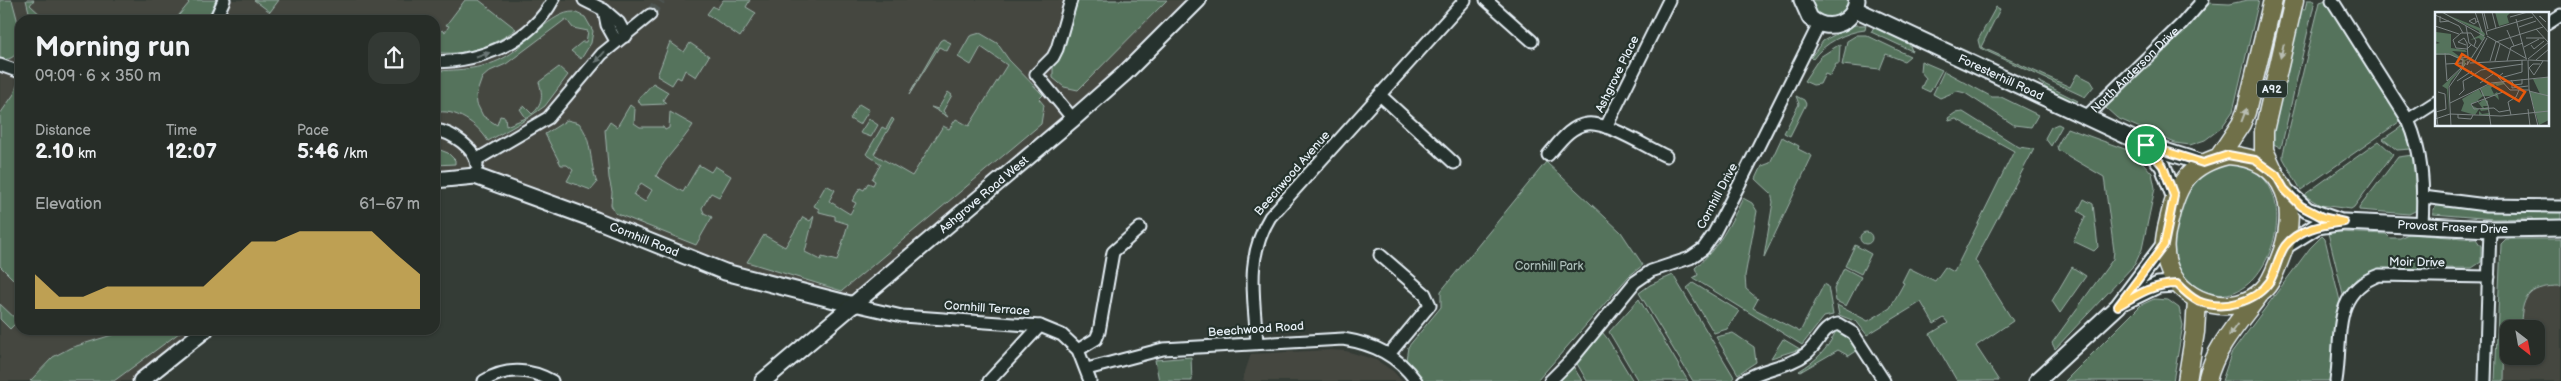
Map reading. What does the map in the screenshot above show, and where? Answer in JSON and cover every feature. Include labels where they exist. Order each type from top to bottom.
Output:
[{"type":"main road","name":"A92","points":[[2262,291],[2233,305],[2209,304],[2197,300],[2177,284],[2166,261],[2164,245],[2174,196],[2189,175],[2211,160],[2241,124],[2246,112],[2273,0]]},
{"type":"main road","name":"A92","points":[[2207,381],[2219,350],[2271,279],[2285,246],[2290,210],[2280,182],[2266,156],[2264,130],[2294,0]]},
{"type":"main road","points":[[2211,160],[2239,156],[2255,160],[2280,182]]},
{"type":"main road","points":[[2187,381],[2195,332],[2197,300]]},
{"type":"street","points":[[217,15],[224,0]]},
{"type":"street","points":[[440,62],[468,60],[501,48],[533,24],[553,0]]},
{"type":"street","points":[[584,0],[604,10],[607,25],[621,38]]},
{"type":"street","points":[[1070,0],[1057,49],[1053,57],[1036,74],[1074,119]]},
{"type":"street","name":"Ashgrove Road West","points":[[763,381],[1074,119],[1124,74],[1198,0]]},
{"type":"street","name":"Beechwood Avenue","points":[[1257,342],[1252,262],[1261,231],[1282,203],[1465,0]]},
{"type":"street","points":[[1486,0],[1532,41]]},
{"type":"street","name":"Ashgrove Place","points":[[1666,156],[1606,127],[1669,0]]},
{"type":"street","points":[[1802,0],[1807,13],[1819,24],[1836,25],[1851,16],[1856,4]]},
{"type":"street","name":"North Anderson Drive","points":[[2086,117],[2182,24],[2203,0]]},
{"type":"street","points":[[2332,0],[2408,120],[2418,150],[2423,197],[2422,224]]},
{"type":"street","name":"Foresterhill Road","points":[[1856,4],[2146,145],[2211,160]]},
{"type":"street","points":[[476,160],[548,118],[621,38],[650,15]]},
{"type":"street","points":[[2548,23],[2561,15]]},
{"type":"street","name":"Cornhill Drive","points":[[1550,381],[1572,359],[1618,302],[1642,276],[1690,258],[1703,249],[1712,236],[1819,24]]},
{"type":"street","points":[[0,66],[15,70]]},
{"type":"street","points":[[1380,95],[1454,162]]},
{"type":"street","points":[[2408,120],[2435,103]]},
{"type":"street","points":[[1548,155],[1574,129],[1587,124],[1606,127]]},
{"type":"street","points":[[440,132],[461,142],[476,160],[475,176]]},
{"type":"street","name":"Foresterhill Road","points":[[2146,145],[2163,166],[2174,196]]},
{"type":"street","name":"Cornhill Road","points":[[440,180],[475,176],[596,220],[725,272],[854,305]]},
{"type":"street","name":"Provost Fraser Drive","points":[[2280,182],[2307,210],[2322,217],[2344,222]]},
{"type":"street","points":[[2423,197],[2486,205],[2561,206]]},
{"type":"street","name":"Provost Fraser Drive","points":[[2285,246],[2317,226],[2344,222],[2422,224],[2490,229],[2561,228]]},
{"type":"street","points":[[1078,350],[1096,338],[1099,332],[1113,252],[1140,228]]},
{"type":"street","points":[[2485,381],[2490,229]]},
{"type":"street","points":[[2037,381],[2118,306],[2164,245]]},
{"type":"street","points":[[1380,255],[1425,294],[1430,305],[1390,353]]},
{"type":"street","name":"Moir Drive","points":[[2336,381],[2343,312],[2354,289],[2365,280],[2379,275],[2489,277]]},
{"type":"street","points":[[2118,306],[2140,292],[2158,285],[2177,284]]},
{"type":"street","name":"Cornhill Terrace","points":[[854,305],[902,316],[1040,326],[1059,334],[1078,350],[1087,369],[1090,381]]},
{"type":"street","points":[[1744,381],[1766,368],[1788,364],[1807,353],[1817,344],[1825,330],[1838,324],[1853,333],[1884,381]]},
{"type":"street","points":[[989,381],[1040,326]]},
{"type":"street","points":[[141,381],[199,335]]},
{"type":"street","name":"Beechwood Road","points":[[1087,369],[1163,349],[1257,342],[1343,339],[1390,353],[1407,369],[1416,381]]},
{"type":"street","points":[[484,381],[493,375],[519,370],[538,373],[552,381]]},
{"type":"shaded area","points":[[0,0],[1198,0],[854,305],[675,252],[475,176],[440,180],[440,15],[15,15],[15,335],[196,335],[135,381],[0,381]]},
{"type":"shaded area","points":[[2561,254],[2561,381],[2495,381],[2501,259]]},
{"type":"shaded area","points":[[1330,350],[1346,351],[1376,360],[1393,371],[1402,381],[1242,381],[1251,354]]},
{"type":"green space","points":[[0,0],[12,0],[16,15],[15,54],[9,59],[0,59]]},
{"type":"green space","points":[[26,0],[34,0],[30,5],[41,15],[30,15]]},
{"type":"green space","points":[[186,0],[216,0],[209,15],[179,15],[189,3]]},
{"type":"green space","points":[[254,0],[279,0],[270,12]]},
{"type":"green space","points":[[465,0],[479,0],[516,29],[478,49],[456,53],[440,52],[440,33],[442,30],[445,32],[449,26],[446,25]]},
{"type":"green space","points":[[723,0],[750,0],[746,7],[756,13],[740,37],[707,14],[713,6],[717,9]]},
{"type":"green space","points":[[1078,0],[1167,0],[1078,90],[1064,87],[1053,78],[1053,66],[1060,58]]},
{"type":"green space","points":[[1809,0],[1851,0],[1845,13],[1832,19],[1818,14]]},
{"type":"green space","points":[[2259,0],[2233,111],[2221,128],[2205,140],[2190,145],[2175,143],[2117,118],[2106,108],[2108,102],[2160,55],[2208,3],[2229,4]]},
{"type":"green space","points":[[2307,0],[2315,0],[2281,148],[2272,143],[2274,116],[2300,8],[2305,9]]},
{"type":"green space","points":[[2326,0],[2401,119],[2301,190],[2283,158],[2283,154],[2320,2]]},
{"type":"green space","points":[[1996,7],[2000,9],[1981,47],[2070,87],[2077,74],[2091,81],[2094,86],[2085,97],[1980,48],[1978,40]]},
{"type":"green space","points":[[574,12],[585,17],[593,31],[591,43],[581,59],[571,51],[582,42],[586,42],[588,31],[573,28],[566,19],[506,64],[490,71],[482,78],[476,95],[477,104],[483,116],[497,125],[500,116],[505,117],[506,126],[526,118],[520,109],[524,106],[532,114],[536,111],[541,100],[539,82],[559,67],[568,75],[545,106],[522,122],[488,141],[479,129],[465,119],[458,115],[440,112],[440,71],[472,68],[499,60],[514,51],[548,23],[566,13]]},
{"type":"green space","points":[[1853,25],[1866,25],[1865,30],[1850,33],[1836,39],[1823,48],[1813,59],[1811,57],[1823,41]]},
{"type":"green space","points":[[1874,27],[1909,43],[1912,51],[1871,32]]},
{"type":"green space","points":[[980,33],[997,43],[1009,60],[1043,95],[1039,99],[1044,105],[1041,124],[842,291],[747,262],[764,235],[785,247],[803,217],[810,221],[814,216],[805,252],[821,260],[822,257],[837,261],[848,224],[835,220],[835,216],[819,212],[819,209],[814,206],[826,185],[835,190],[829,201],[850,214],[856,203],[852,201],[860,188],[864,190],[868,183],[873,185],[875,181],[872,179],[881,164],[866,154],[882,127],[886,129],[892,118],[894,120],[874,154],[912,176],[943,126],[949,129],[956,119],[969,126],[1007,65],[981,47],[971,65],[958,57],[970,36]]},
{"type":"green space","points":[[1857,35],[1866,35],[1910,56],[1904,61],[1886,54],[1880,69],[1842,65],[1847,41]]},
{"type":"green space","points":[[943,39],[951,43],[947,51],[939,47],[909,95],[940,41]]},
{"type":"green space","points":[[670,42],[684,52],[690,43],[709,56],[696,77],[685,70],[681,79],[677,77],[672,85],[657,76]]},
{"type":"green space","points":[[1840,44],[1839,64],[1836,64],[1830,76],[1825,74],[1820,84],[1813,85],[1804,81],[1820,57]]},
{"type":"green space","points":[[1921,61],[1942,70],[1930,92],[1921,88],[1926,78],[1920,71]]},
{"type":"green space","points":[[1944,71],[1992,97],[2001,97],[2038,115],[2031,127],[2014,125],[1965,93],[1957,91],[1940,98],[1933,94]]},
{"type":"green space","points":[[2038,81],[2078,101],[2074,104],[2050,91]]},
{"type":"green space","points":[[653,83],[668,92],[663,100],[666,102],[665,104],[641,105],[638,100]]},
{"type":"green space","points":[[15,91],[15,281],[0,266],[0,114]]},
{"type":"green space","points":[[948,92],[952,95],[943,111],[948,117],[931,107],[938,109]]},
{"type":"green space","points":[[1796,96],[1804,100],[1806,104],[1790,136],[1784,133],[1799,104]]},
{"type":"green space","points":[[859,104],[869,110],[860,125],[850,119]]},
{"type":"green space","points":[[630,105],[635,109],[634,123],[640,127],[663,127],[665,130],[669,128],[670,112],[693,125],[664,162],[656,176],[683,192],[699,165],[711,172],[715,166],[731,176],[719,197],[711,193],[702,208],[704,213],[712,217],[696,245],[615,213],[611,205],[612,192],[605,130],[610,122],[617,127]],"holes":[[[641,183],[652,190],[645,202],[634,195]]]},
{"type":"green space","points":[[1963,112],[2019,147],[2034,149],[1975,260],[2013,321],[1976,346],[1999,381],[1957,381],[1930,334],[1948,323],[1944,318],[1934,324],[1921,302],[1867,335],[1857,322],[1839,315],[1837,305],[1868,321],[1890,308],[1904,283],[1902,282],[1909,268],[1935,281],[1945,267],[1954,272],[2014,151],[1956,119],[1949,121],[1948,118],[1955,113]]},
{"type":"green space","points":[[869,119],[878,125],[871,137],[860,133]]},
{"type":"green space","points":[[567,120],[579,123],[587,137],[597,183],[591,190],[567,181],[573,170],[567,165],[561,165],[545,134]]},
{"type":"green space","points":[[2058,124],[2062,126],[2051,146],[2045,138],[2051,127]]},
{"type":"green space","points":[[2404,125],[2412,149],[2397,150],[2383,139]]},
{"type":"green space","points":[[2067,128],[2133,152],[2152,173],[2155,188],[2142,249],[2135,264],[2055,349],[2052,343],[2113,259],[2114,251],[2104,177],[2058,150],[2057,146]]},
{"type":"green space","points":[[1782,137],[1799,146],[1798,149],[1812,156],[1764,257],[1773,202],[1771,193],[1756,179],[1762,166],[1770,163]]},
{"type":"green space","points":[[2379,141],[2393,154],[2354,207],[2351,209],[2320,205],[2304,195]]},
{"type":"green space","points":[[440,150],[448,153],[455,160],[455,164],[440,165]]},
{"type":"green space","points":[[2413,155],[2417,210],[2409,214],[2359,210],[2398,157]]},
{"type":"green space","name":"Cornhill Park","points":[[1546,162],[1621,232],[1643,265],[1629,276],[1537,381],[1423,381],[1406,360],[1408,347],[1441,307],[1441,291]]},
{"type":"green space","points":[[2235,163],[2251,170],[2264,179],[2274,196],[2277,218],[2273,241],[2265,262],[2252,280],[2235,292],[2216,294],[2194,285],[2179,270],[2173,255],[2173,242],[2183,198],[2193,179],[2207,169]]},
{"type":"green space","points":[[1743,198],[1752,203],[1757,211],[1745,276],[1746,289],[1758,299],[1753,308],[1800,332],[1824,284],[1828,286],[1833,315],[1824,317],[1802,345],[1693,278],[1698,275],[1695,268],[1723,236]]},
{"type":"green space","points":[[2084,199],[2093,204],[2098,247],[2094,251],[2073,241],[2086,216],[2078,211]]},
{"type":"green space","points":[[2438,205],[2494,211],[2561,212],[2561,222],[2533,223],[2532,218],[2494,219],[2433,214],[2433,209]]},
{"type":"green space","points":[[1864,232],[1868,232],[1872,238],[1868,244],[1864,244],[1860,240],[1860,236]]},
{"type":"green space","points":[[2328,233],[2386,234],[2390,238],[2400,238],[2408,234],[2476,239],[2481,246],[2481,262],[2472,268],[2378,269],[2356,279],[2343,294]]},
{"type":"green space","points":[[2322,236],[2325,239],[2340,301],[2331,381],[2222,381],[2231,354],[2310,248]]},
{"type":"green space","points":[[2506,239],[2561,239],[2561,286],[2542,288],[2530,294],[2523,305],[2521,320],[2500,320],[2500,365],[2504,365],[2504,381],[2495,381],[2501,244]]},
{"type":"green space","points":[[1855,245],[1871,254],[1861,274],[1845,266]]},
{"type":"green space","points":[[2072,267],[2086,276],[2060,313],[2052,301]]},
{"type":"green space","points":[[1844,268],[1861,277],[1846,306],[1836,301],[1834,289]]},
{"type":"green space","points":[[1673,275],[1734,377],[1731,381],[1693,381],[1639,293],[1650,285]]},
{"type":"green space","points":[[1693,283],[1739,311],[1727,329],[1714,333],[1687,288]]},
{"type":"green space","points":[[1639,299],[1688,381],[1638,381],[1609,332]]},
{"type":"green space","points":[[2154,299],[2168,300],[2179,308],[2183,325],[2173,381],[2065,381],[2141,305]]},
{"type":"green space","points":[[0,304],[15,318],[15,324],[10,329],[0,319]]},
{"type":"green space","points":[[1836,331],[1847,336],[1858,350],[1849,356],[1838,350],[1800,372],[1821,354]]},
{"type":"green space","points":[[1602,332],[1633,381],[1587,381],[1576,362]]},
{"type":"green space","points":[[1733,333],[1754,347],[1756,362],[1738,374],[1716,337]]},
{"type":"green space","points":[[112,335],[176,335],[114,381],[30,381],[53,357],[70,348]]},
{"type":"green space","points":[[1783,339],[1800,349],[1771,358]]},
{"type":"green space","points":[[1191,357],[1192,381],[1159,381],[1155,360]]},
{"type":"green space","points":[[1573,366],[1582,381],[1558,381]]},
{"type":"tunnel","points":[[650,15],[660,0]]},
{"type":"route","points":[[2146,145],[2184,159],[2203,163],[2228,155],[2255,160],[2276,175],[2284,189],[2301,206],[2322,217],[2344,222],[2317,226],[2291,241],[2285,246],[2271,279],[2262,291],[2233,305],[2209,304],[2197,300],[2177,284],[2158,285],[2140,292],[2118,306],[2164,245],[2174,196],[2168,174],[2146,145]]}]
